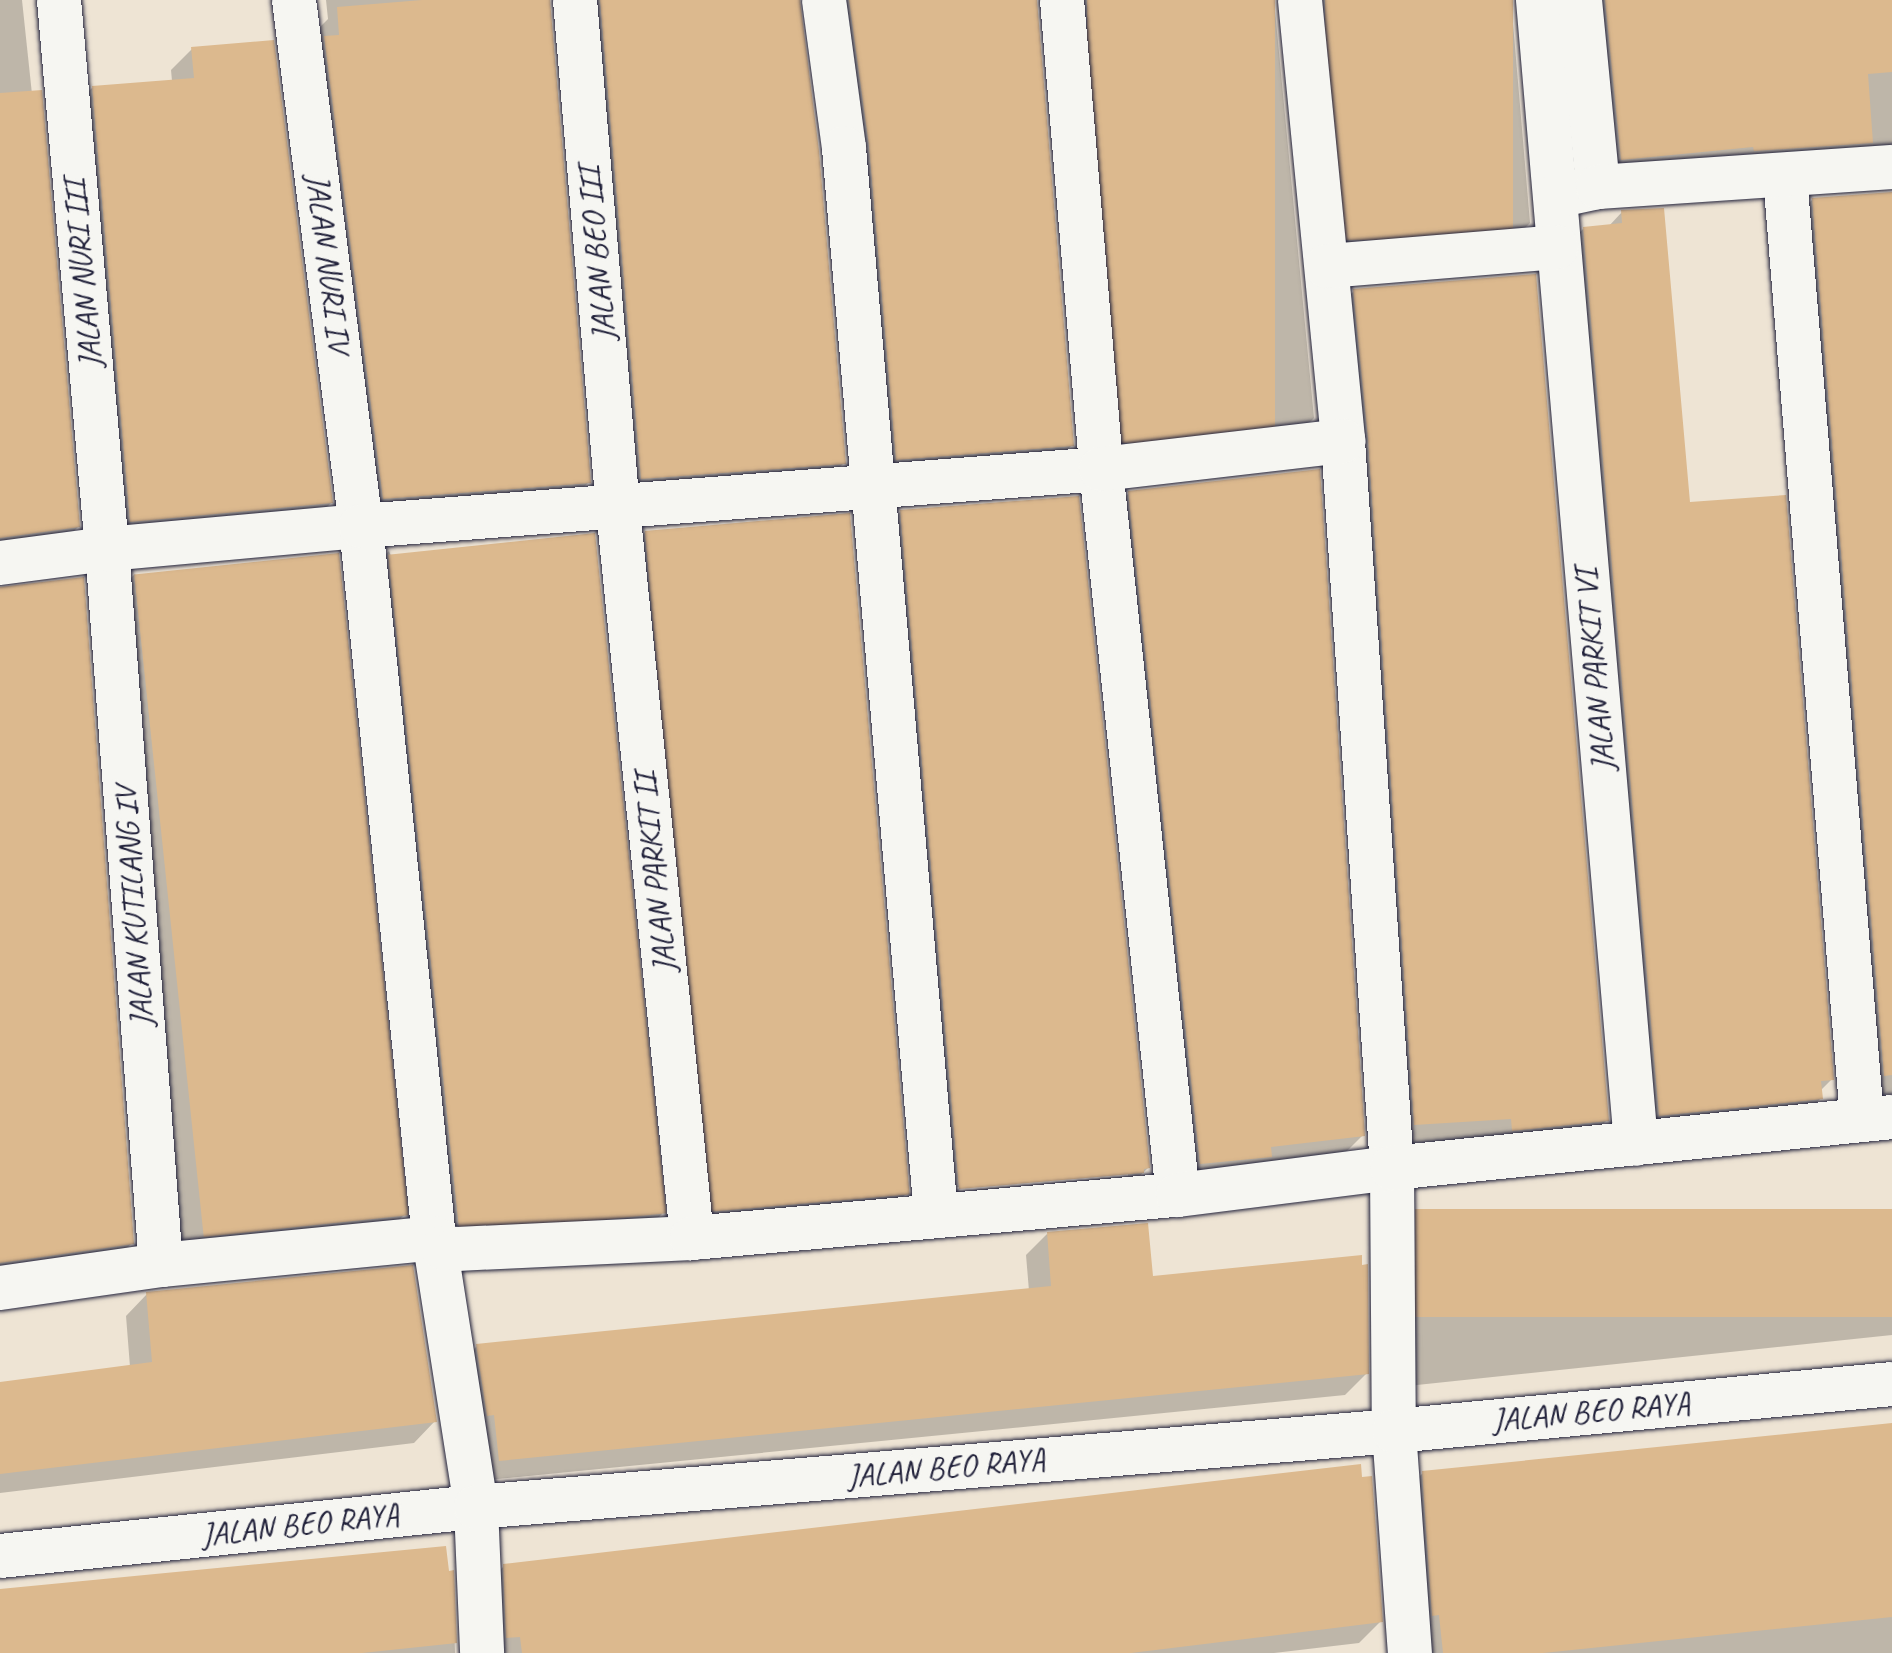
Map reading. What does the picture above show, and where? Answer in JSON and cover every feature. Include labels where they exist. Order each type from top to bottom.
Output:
[{"type":"street","points":[[59,0],[69,0]]},
{"type":"street","name":"JALAN NURI III","points":[[59,0],[107,549]]},
{"type":"street","name":"JALAN NURI IV","points":[[294,0],[361,526],[434,1238],[476,1507],[482,1653]]},
{"type":"street","name":"JALAN BEO III","points":[[575,0],[618,509]]},
{"type":"street","points":[[824,0],[844,148],[936,1215]]},
{"type":"street","points":[[1062,0],[1101,469],[1178,1195]]},
{"type":"street","points":[[1300,0],[1343,441],[1392,1168],[1394,1431],[1410,1653]]},
{"type":"street","points":[[1538,0],[1577,191]]},
{"type":"street","points":[[1577,191],[1580,0]]},
{"type":"street","points":[[1577,191],[1892,167]]},
{"type":"street","points":[[0,1288],[161,1265],[434,1238],[443,1248],[457,1249],[692,1238],[1178,1195],[1392,1168],[1877,1118],[1785,176]]},
{"type":"street","name":"JALAN PARKIT VI","points":[[1577,191],[1556,247],[1636,1144]]},
{"type":"street","points":[[1327,266],[1556,247]]},
{"type":"street","points":[[0,563],[107,549],[361,526],[618,509],[874,485],[1101,469],[1343,441]]},
{"type":"street","name":"JALAN PARKIT II","points":[[618,509],[692,1238]]},
{"type":"street","name":"JALAN KUTILANG IV","points":[[107,549],[161,1265]]},
{"type":"street","name":"JALAN BEO RAYA","points":[[0,1556],[476,1507],[1394,1431],[1892,1384]]},
{"type":"building","points":[[422,0],[550,0],[591,483],[383,499],[324,36],[339,35],[337,7]]},
{"type":"building","points":[[600,0],[800,0],[819,151],[846,464],[641,479]]},
{"type":"building","points":[[849,0],[1037,0],[1074,446],[896,460],[869,146]]},
{"type":"building","points":[[1087,0],[1275,0],[1275,443],[1087,443]]},
{"type":"building","points":[[1325,0],[1513,0],[1513,240],[1325,240]]},
{"type":"building","points":[[1605,0],[1892,0],[1892,72],[1868,74],[1873,143],[1754,151],[1753,147],[1621,160]]},
{"type":"building","points":[[274,40],[333,503],[130,522],[92,86],[194,78],[191,47]]},
{"type":"building","points":[[42,90],[80,527],[0,538],[0,93]]},
{"type":"building","points":[[1892,192],[1892,1075],[1884,1076],[1812,198]]},
{"type":"building","points":[[1664,208],[1690,502],[1786,495],[1834,1080],[1821,1081],[1823,1099],[1659,1116],[1583,227],[1622,223],[1621,210]]},
{"type":"building","points":[[1536,274],[1609,1121],[1512,1131],[1511,1119],[1414,1125],[1368,439],[1353,289]]},
{"type":"building","points":[[1320,469],[1365,1136],[1271,1147],[1272,1157],[1200,1164],[1128,491]]},
{"type":"building","points":[[1079,496],[1150,1168],[1144,1169],[1144,1173],[959,1189],[900,510]]},
{"type":"building","points":[[850,513],[910,1194],[704,1212],[645,531]]},
{"type":"building","points":[[595,533],[666,1213],[460,1235],[388,555]]},
{"type":"building","points":[[339,553],[409,1215],[204,1237],[134,575]]},
{"type":"building","points":[[84,577],[134,1244],[0,1263],[0,587]]},
{"type":"building","points":[[1415,1209],[1892,1209],[1892,1317],[1415,1317]]},
{"type":"building","points":[[1148,1223],[1153,1276],[1362,1255],[1362,1265],[1368,1264],[1369,1374],[499,1461],[494,1415],[487,1416],[476,1344],[1051,1286],[1047,1232]]},
{"type":"building","points":[[413,1265],[437,1422],[0,1474],[0,1382],[152,1362],[146,1292]]},
{"type":"building","points":[[1892,1423],[1892,1617],[1543,1653],[1443,1653],[1439,1615],[1432,1616],[1422,1471]]},
{"type":"building","points":[[1361,1464],[1362,1477],[1372,1476],[1383,1622],[1131,1653],[522,1653],[520,1637],[506,1638],[503,1564]]},
{"type":"building","points":[[446,1546],[449,1571],[454,1570],[457,1643],[362,1653],[0,1653],[0,1589]]}]
